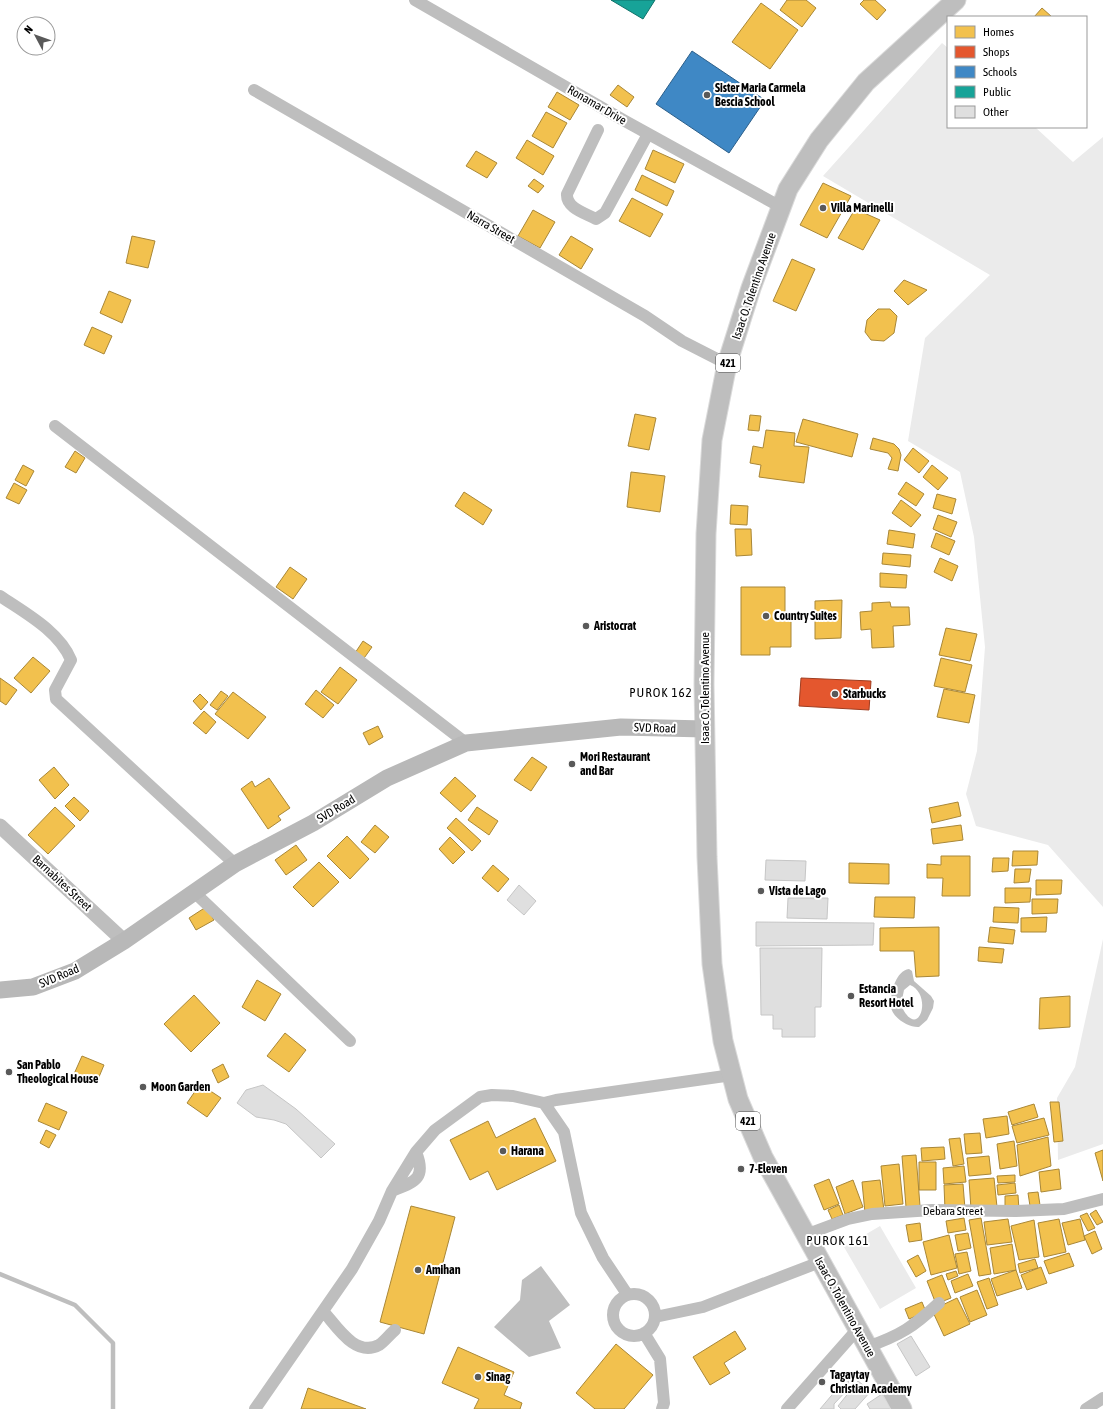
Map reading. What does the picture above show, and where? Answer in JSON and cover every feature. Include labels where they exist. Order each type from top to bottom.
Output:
[{"type":"main road","name":"Isaac O. Tolentino Avenue","points":[[902,1409],[763,1157],[738,1099],[723,1041],[712,964],[705,729],[706,541],[712,440],[727,364],[751,288],[788,189],[819,140],[866,82],[956,0]]},
{"type":"main road","name":"SVD Road","points":[[0,990],[33,987],[68,974],[124,941],[235,864],[312,823],[387,778],[466,743],[621,727],[705,729]]},
{"type":"street","name":"Ronamar Drive","points":[[415,0],[648,134],[781,207]]},
{"type":"street","name":"Narra Street","points":[[254,90],[645,316],[682,341],[727,364]]},
{"type":"street","points":[[598,130],[567,194],[566,200],[569,204],[596,219],[605,213],[648,134]]},
{"type":"street","points":[[55,426],[466,743]]},
{"type":"street","points":[[0,596],[43,626],[67,651],[71,660],[55,690],[56,698],[235,864]]},
{"type":"street","name":"Barnabites Street","points":[[0,826],[124,941]]},
{"type":"street","points":[[194,892],[350,1041]]},
{"type":"street","points":[[255,1409],[352,1269],[379,1221],[392,1191],[416,1152],[435,1130],[480,1097],[492,1095],[513,1096],[544,1103],[732,1075]]},
{"type":"street","points":[[544,1103],[564,1132],[581,1213],[602,1258],[627,1294]]},
{"type":"street","name":"Debara Street","points":[[805,1235],[848,1219],[872,1214],[932,1210],[1008,1211],[1064,1209],[1103,1199]]},
{"type":"street","points":[[655,1317],[704,1307],[820,1262]]},
{"type":"street","points":[[634,1293],[648,1298],[655,1310],[655,1317],[650,1329],[644,1334],[630,1336],[624,1333],[615,1323],[614,1309],[616,1303],[627,1294],[634,1293]]},
{"type":"street","points":[[867,1347],[898,1336],[916,1324],[939,1303]]},
{"type":"street","points":[[323,1311],[348,1341],[365,1348],[379,1345],[395,1330]]},
{"type":"street","points":[[787,1409],[855,1332],[855,1325]]},
{"type":"street","points":[[644,1334],[660,1359],[664,1403],[662,1409]]},
{"type":"street","points":[[1086,1409],[1103,1398]]},
{"type":"shaded area","points":[[942,43],[947,47],[947,128],[1036,128],[1073,162],[1103,137],[1103,907],[1048,845],[976,826],[966,794],[977,751],[985,647],[974,537],[960,472],[908,441],[925,338],[990,275],[823,176]]},
{"type":"shaded area","points":[[1103,939],[1103,1144],[1058,1160],[1057,1098],[1075,1067]]},
{"type":"shaded area","points":[[909,969],[912,971],[914,981],[931,996],[934,1001],[933,1008],[927,1020],[919,1027],[910,1026],[901,1021],[892,1010],[891,996],[894,984],[900,974]],"holes":[[[910,985],[917,990],[921,998],[922,1006],[921,1013],[918,1018],[913,1019],[907,1015],[901,1005],[904,990]]]},
{"type":"shaded area","points":[[880,1226],[916,1288],[880,1309],[844,1247]]},
{"type":"shaded area","points":[[541,1266],[570,1305],[549,1321],[561,1348],[529,1357],[494,1327],[520,1300],[522,1280]]},
{"type":"building: Homes","points":[[787,0],[806,0],[816,8],[802,27],[780,10]]},
{"type":"building: Homes","points":[[864,0],[875,0],[886,10],[877,20],[860,4]]},
{"type":"building: Homes","points":[[761,3],[798,30],[770,69],[732,42]]},
{"type":"building: Homes","points":[[1042,8],[1051,16],[1035,16]]},
{"type":"building: Homes","points":[[618,85],[634,97],[627,107],[610,95]]},
{"type":"building: Homes","points":[[557,92],[579,105],[570,120],[548,107]]},
{"type":"building: Homes","points":[[546,112],[567,123],[553,148],[532,136]]},
{"type":"building: Homes","points":[[527,140],[554,156],[543,175],[516,158]]},
{"type":"building: Homes","points":[[653,150],[684,164],[675,183],[645,169]]},
{"type":"building: Homes","points":[[476,151],[497,163],[487,178],[466,166]]},
{"type":"building: Homes","points":[[642,175],[674,191],[667,206],[635,190]]},
{"type":"building: Homes","points":[[534,179],[544,186],[538,193],[528,186]]},
{"type":"building: Homes","points":[[823,183],[851,196],[827,238],[800,225]]},
{"type":"building: Homes","points":[[632,198],[663,214],[650,237],[619,221]]},
{"type":"building: Homes","points":[[855,209],[880,220],[863,250],[838,238]]},
{"type":"building: Homes","points":[[533,210],[555,222],[540,248],[518,236]]},
{"type":"building: Homes","points":[[132,236],[155,241],[148,268],[126,263]]},
{"type":"building: Homes","points":[[571,236],[593,249],[581,269],[559,255]]},
{"type":"building: Homes","points":[[792,259],[815,269],[796,311],[773,301]]},
{"type":"building: Homes","points":[[904,280],[927,290],[908,305],[894,291]]},
{"type":"building: Homes","points":[[109,291],[131,300],[122,323],[100,313]]},
{"type":"building: Homes","points":[[878,309],[890,309],[897,316],[894,333],[884,341],[871,340],[865,332],[867,320]]},
{"type":"building: Homes","points":[[92,327],[112,336],[104,354],[84,345]]},
{"type":"building: Homes","points":[[635,414],[656,418],[649,450],[628,446]]},
{"type":"building: Homes","points":[[750,415],[761,416],[759,431],[748,430]]},
{"type":"building: Homes","points":[[803,419],[858,434],[852,457],[796,442]]},
{"type":"building: Homes","points":[[766,430],[795,433],[794,446],[809,447],[804,483],[759,477],[761,465],[750,463],[753,446],[763,448]]},
{"type":"building: Homes","points":[[873,438],[894,444],[899,449],[901,455],[898,471],[888,469],[892,458],[888,453],[870,449]]},
{"type":"building: Homes","points":[[913,448],[929,461],[919,473],[904,460]]},
{"type":"building: Homes","points":[[75,451],[85,458],[76,473],[65,467]]},
{"type":"building: Homes","points":[[23,465],[34,471],[26,486],[15,480]]},
{"type":"building: Homes","points":[[932,465],[948,478],[938,490],[923,477]]},
{"type":"building: Homes","points":[[631,472],[665,476],[660,512],[627,507]]},
{"type":"building: Homes","points":[[906,482],[924,494],[916,506],[898,494]]},
{"type":"building: Homes","points":[[14,483],[27,490],[19,504],[6,498]]},
{"type":"building: Homes","points":[[464,492],[492,510],[483,525],[455,506]]},
{"type":"building: Homes","points":[[937,494],[956,499],[952,514],[933,508]]},
{"type":"building: Homes","points":[[901,500],[921,515],[911,527],[892,513]]},
{"type":"building: Homes","points":[[731,505],[748,506],[747,525],[730,524]]},
{"type":"building: Homes","points":[[938,515],[957,522],[951,537],[933,529]]},
{"type":"building: Homes","points":[[735,529],[751,529],[752,555],[736,556]]},
{"type":"building: Homes","points":[[889,530],[915,534],[913,548],[887,544]]},
{"type":"building: Homes","points":[[936,533],[955,541],[949,555],[931,547]]},
{"type":"building: Homes","points":[[883,553],[911,555],[910,567],[882,564]]},
{"type":"building: Homes","points":[[940,558],[958,566],[952,581],[934,572]]},
{"type":"building: Homes","points":[[290,567],[307,579],[293,599],[276,587]]},
{"type":"building: Homes","points":[[880,573],[907,575],[906,588],[880,587]]},
{"type":"building: Homes","points":[[741,587],[785,587],[785,618],[791,618],[791,647],[770,647],[770,655],[741,655]]},
{"type":"building: Homes","points":[[842,600],[841,638],[815,639],[815,601]]},
{"type":"building: Homes","points":[[890,602],[891,607],[909,607],[910,625],[893,626],[894,647],[872,648],[871,629],[861,630],[860,612],[872,611],[872,603]]},
{"type":"building: Homes","points":[[946,628],[977,634],[970,661],[939,655]]},
{"type":"building: Homes","points":[[363,641],[372,647],[362,661],[353,656]]},
{"type":"building: Homes","points":[[33,657],[50,671],[31,693],[14,678]]},
{"type":"building: Homes","points":[[941,658],[972,665],[965,692],[934,686]]},
{"type":"building: Homes","points":[[340,667],[357,680],[338,704],[321,692]]},
{"type":"building: Homes","points":[[0,678],[17,690],[6,705],[0,701]]},
{"type":"building: Homes","points":[[944,689],[975,695],[969,723],[937,717]]},
{"type":"building: Homes","points":[[316,690],[334,705],[323,718],[305,704]]},
{"type":"building: Homes","points":[[221,691],[228,696],[217,710],[210,705]]},
{"type":"building: Homes","points":[[233,692],[266,717],[248,739],[215,714]]},
{"type":"building: Homes","points":[[200,694],[208,702],[201,710],[193,701]]},
{"type":"building: Homes","points":[[204,711],[216,722],[206,734],[193,723]]},
{"type":"building: Homes","points":[[378,726],[383,737],[369,745],[363,733]]},
{"type":"building: Homes","points":[[532,757],[547,767],[531,791],[514,780]]},
{"type":"building: Homes","points":[[54,767],[69,785],[55,799],[39,780]]},
{"type":"building: Homes","points":[[455,777],[476,796],[461,812],[440,793]]},
{"type":"building: Homes","points":[[269,778],[290,808],[278,816],[281,820],[268,829],[241,789],[252,781],[255,787]]},
{"type":"building: Homes","points":[[74,797],[89,811],[80,821],[65,806]]},
{"type":"building: Homes","points":[[958,802],[961,816],[932,823],[929,808]]},
{"type":"building: Homes","points":[[55,807],[75,826],[48,854],[28,835]]},
{"type":"building: Homes","points":[[477,807],[498,821],[489,835],[468,820]]},
{"type":"building: Homes","points":[[456,818],[481,841],[472,851],[447,828]]},
{"type":"building: Homes","points":[[375,825],[389,837],[375,853],[361,842]]},
{"type":"building: Homes","points":[[961,825],[963,840],[933,844],[931,829]]},
{"type":"building: Homes","points":[[347,836],[369,859],[350,879],[327,856]]},
{"type":"building: Homes","points":[[450,837],[465,852],[453,864],[439,849]]},
{"type":"building: Homes","points":[[296,845],[307,860],[286,875],[275,860]]},
{"type":"building: Homes","points":[[1013,851],[1038,851],[1037,865],[1012,866]]},
{"type":"building: Homes","points":[[941,856],[970,856],[970,896],[942,896],[943,878],[927,878],[927,864],[941,865]]},
{"type":"building: Homes","points":[[993,858],[1009,858],[1008,871],[992,872]]},
{"type":"building: Homes","points":[[319,862],[339,882],[313,907],[293,887]]},
{"type":"building: Homes","points":[[849,863],[889,864],[889,884],[849,883]]},
{"type":"building: Homes","points":[[493,865],[509,879],[498,892],[482,878]]},
{"type":"building: Homes","points":[[1015,869],[1031,869],[1029,882],[1014,883]]},
{"type":"building: Homes","points":[[1036,880],[1062,880],[1061,894],[1036,895]]},
{"type":"building: Homes","points":[[1005,888],[1031,888],[1030,902],[1005,903]]},
{"type":"building: Homes","points":[[875,897],[915,897],[914,918],[874,917]]},
{"type":"building: Homes","points":[[1032,899],[1058,899],[1057,913],[1032,914]]},
{"type":"building: Homes","points":[[206,907],[214,920],[196,930],[189,918]]},
{"type":"building: Homes","points":[[994,907],[1019,908],[1018,923],[993,922]]},
{"type":"building: Homes","points":[[1047,917],[1046,932],[1021,932],[1021,918]]},
{"type":"building: Homes","points":[[939,927],[939,976],[916,977],[914,951],[880,951],[880,928]]},
{"type":"building: Homes","points":[[990,927],[1015,930],[1013,944],[988,942]]},
{"type":"building: Homes","points":[[979,947],[1004,949],[1002,963],[978,961]]},
{"type":"building: Homes","points":[[257,980],[281,994],[265,1021],[242,1007]]},
{"type":"building: Homes","points":[[194,995],[220,1023],[191,1052],[164,1024]]},
{"type":"building: Homes","points":[[1070,996],[1070,1027],[1039,1029],[1040,998]]},
{"type":"building: Homes","points":[[285,1033],[306,1050],[289,1072],[267,1056]]},
{"type":"building: Homes","points":[[82,1056],[104,1065],[96,1084],[74,1074]]},
{"type":"building: Homes","points":[[223,1064],[229,1077],[218,1083],[212,1070]]},
{"type":"building: Homes","points":[[200,1084],[221,1098],[207,1117],[187,1103]]},
{"type":"building: Homes","points":[[1050,1102],[1059,1102],[1063,1141],[1054,1142]]},
{"type":"building: Homes","points":[[46,1103],[67,1112],[59,1130],[38,1121]]},
{"type":"building: Homes","points":[[1034,1104],[1038,1117],[1012,1125],[1008,1112]]},
{"type":"building: Homes","points":[[1007,1116],[1009,1134],[986,1138],[983,1119]]},
{"type":"building: Homes","name":"Harana","points":[[535,1118],[556,1161],[497,1190],[488,1171],[470,1180],[450,1140],[488,1121],[496,1138]]},
{"type":"building: Homes","points":[[1044,1118],[1049,1135],[1017,1143],[1012,1126]]},
{"type":"building: Homes","points":[[46,1130],[56,1135],[49,1148],[40,1143]]},
{"type":"building: Homes","points":[[980,1133],[982,1153],[966,1154],[964,1134]]},
{"type":"building: Homes","points":[[1048,1137],[1051,1166],[1020,1176],[1017,1145]]},
{"type":"building: Homes","points":[[960,1138],[964,1164],[953,1166],[949,1139]]},
{"type":"building: Homes","points":[[1014,1141],[1017,1166],[1000,1169],[997,1144]]},
{"type":"building: Homes","points":[[944,1147],[945,1159],[922,1161],[921,1148]]},
{"type":"building: Homes","points":[[1103,1150],[1103,1181],[1095,1153]]},
{"type":"building: Homes","points":[[916,1155],[920,1206],[906,1207],[902,1156]]},
{"type":"building: Homes","points":[[989,1156],[991,1174],[969,1176],[967,1158]]},
{"type":"building: Homes","points":[[919,1162],[936,1162],[936,1190],[919,1190]]},
{"type":"building: Homes","points":[[899,1164],[903,1204],[885,1206],[881,1166]]},
{"type":"building: Homes","points":[[964,1166],[966,1182],[944,1184],[943,1168]]},
{"type":"building: Homes","points":[[1059,1169],[1061,1189],[1041,1192],[1039,1172]]},
{"type":"building: Homes","points":[[1015,1175],[1015,1182],[998,1183],[997,1176]]},
{"type":"building: Homes","points":[[994,1178],[997,1207],[971,1209],[969,1180]]},
{"type":"building: Homes","points":[[829,1179],[839,1204],[824,1210],[814,1185]]},
{"type":"building: Homes","points":[[853,1180],[863,1207],[845,1214],[836,1187]]},
{"type":"building: Homes","points":[[880,1180],[884,1210],[865,1213],[862,1182]]},
{"type":"building: Homes","points":[[1015,1183],[1016,1193],[998,1195],[997,1185]]},
{"type":"building: Homes","points":[[963,1184],[965,1209],[945,1210],[944,1185]]},
{"type":"building: Homes","points":[[1038,1192],[1040,1205],[1030,1206],[1028,1193]]},
{"type":"building: Homes","points":[[1018,1195],[1019,1210],[1005,1211],[1005,1196]]},
{"type":"building: Homes","points":[[839,1205],[843,1215],[832,1219],[828,1210]]},
{"type":"building: Homes","name":"Amihan","points":[[411,1206],[455,1217],[424,1334],[380,1322]]},
{"type":"building: Homes","points":[[1096,1210],[1103,1222],[1097,1225],[1090,1214]]},
{"type":"building: Homes","points":[[1087,1213],[1095,1228],[1088,1231],[1080,1216]]},
{"type":"building: Homes","points":[[964,1218],[966,1230],[948,1233],[946,1221]]},
{"type":"building: Homes","points":[[981,1218],[991,1274],[979,1276],[969,1220]]},
{"type":"building: Homes","points":[[1008,1219],[1012,1242],[987,1245],[984,1222]]},
{"type":"building: Homes","points":[[1059,1219],[1066,1252],[1044,1257],[1038,1223]]},
{"type":"building: Homes","points":[[1080,1219],[1085,1240],[1068,1245],[1062,1223]]},
{"type":"building: Homes","points":[[1034,1220],[1039,1257],[1019,1260],[1011,1226]]},
{"type":"building: Homes","points":[[920,1223],[922,1240],[909,1242],[906,1225]]},
{"type":"building: Homes","points":[[1095,1231],[1102,1249],[1092,1254],[1084,1236]]},
{"type":"building: Homes","points":[[968,1233],[971,1248],[958,1251],[955,1235]]},
{"type":"building: Homes","points":[[949,1235],[957,1268],[931,1275],[923,1242]]},
{"type":"building: Homes","points":[[1012,1244],[1016,1270],[994,1274],[990,1248]]},
{"type":"building: Homes","points":[[967,1252],[971,1271],[959,1274],[955,1254]]},
{"type":"building: Homes","points":[[1069,1253],[1074,1266],[1049,1274],[1044,1261]]},
{"type":"building: Homes","points":[[918,1255],[926,1271],[916,1277],[907,1261]]},
{"type":"building: Homes","points":[[1035,1259],[1038,1268],[1020,1273],[1018,1264]]},
{"type":"building: Homes","points":[[1041,1267],[1047,1283],[1027,1290],[1021,1275]]},
{"type":"building: Homes","points":[[1016,1270],[1022,1288],[997,1296],[991,1279]]},
{"type":"building: Homes","points":[[956,1271],[958,1276],[948,1280],[946,1274]]},
{"type":"building: Homes","points":[[968,1274],[973,1286],[955,1293],[951,1281]]},
{"type":"building: Homes","points":[[942,1275],[951,1298],[936,1304],[927,1281]]},
{"type":"building: Homes","points":[[989,1278],[998,1305],[987,1309],[977,1282]]},
{"type":"building: Homes","points":[[977,1290],[987,1315],[970,1322],[960,1297]]},
{"type":"building: Homes","points":[[957,1298],[970,1324],[944,1336],[932,1310]]},
{"type":"building: Homes","points":[[922,1302],[926,1312],[909,1319],[905,1309]]},
{"type":"building: Homes","points":[[735,1331],[746,1349],[724,1363],[730,1373],[710,1385],[693,1357]]},
{"type":"building: Homes","points":[[616,1344],[653,1375],[624,1409],[595,1409],[576,1393]]},
{"type":"building: Homes","name":"Sinag","points":[[458,1347],[514,1372],[504,1395],[522,1403],[520,1409],[474,1409],[479,1399],[442,1383]]},
{"type":"building: Homes","points":[[308,1388],[366,1409],[301,1409]]},
{"type":"building: Shops","name":"Starbucks","points":[[801,678],[871,681],[869,710],[799,706]]},
{"type":"building: Schools","points":[[692,51],[765,100],[729,153],[656,104]]},
{"type":"building: Public","points":[[611,0],[655,0],[643,19]]},
{"type":"building: Other","points":[[766,860],[806,861],[805,881],[765,880]]},
{"type":"building: Other","points":[[519,885],[536,901],[524,915],[507,900]]},
{"type":"building: Other","points":[[788,898],[828,898],[827,919],[787,918]]},
{"type":"building: Other","points":[[756,922],[874,923],[873,945],[756,946]]},
{"type":"building: Other","points":[[760,948],[822,948],[821,1007],[815,1007],[815,1037],[782,1037],[782,1029],[773,1029],[773,1015],[761,1015]]},
{"type":"building: Other","points":[[263,1085],[296,1109],[335,1144],[321,1158],[286,1124],[256,1117],[237,1103],[246,1090]]},
{"type":"building: Other","points":[[911,1336],[930,1367],[916,1376],[897,1344]]},
{"type":"building: Other","points":[[848,1376],[849,1388],[834,1404],[834,1409],[820,1409]]},
{"type":"building: Other","points":[[858,1381],[871,1391],[855,1409],[841,1409],[838,1406]]},
{"type":"building: Other","points":[[882,1394],[892,1409],[870,1409],[867,1404]]},
{"type":"waterway","points":[[0,1274],[75,1305],[113,1343],[113,1409]]},
{"type":"place","name":"Sister Maria Carmela Bescia School","points":[[707,95]]},
{"type":"place","name":"Villa Marinelli","points":[[823,208]]},
{"type":"place","name":"Country Suites","points":[[766,616]]},
{"type":"place","name":"Aristocrat","points":[[586,626]]},
{"type":"place","name":"Starbucks","points":[[835,694]]},
{"type":"place","name":"Mori Restaurant and Bar","points":[[572,764]]},
{"type":"place","name":"Vista de Lago","points":[[761,891]]},
{"type":"place","name":"Estancia Resort Hotel","points":[[851,996]]},
{"type":"place","name":"San Pablo Theological House","points":[[9,1072]]},
{"type":"place","name":"Moon Garden","points":[[143,1087]]},
{"type":"place","name":"Harana","points":[[503,1151]]},
{"type":"place","name":"7-Eleven","points":[[741,1169]]},
{"type":"place","name":"Amihan","points":[[418,1270]]},
{"type":"place","name":"Sinag","points":[[478,1377]]},
{"type":"place","name":"Tagaytay Christian Academy","points":[[822,1382]]},
{"type":"district","name":"PUROK 162","points":[[661,692]]},
{"type":"district","name":"PUROK 161","points":[[838,1240]]}]
